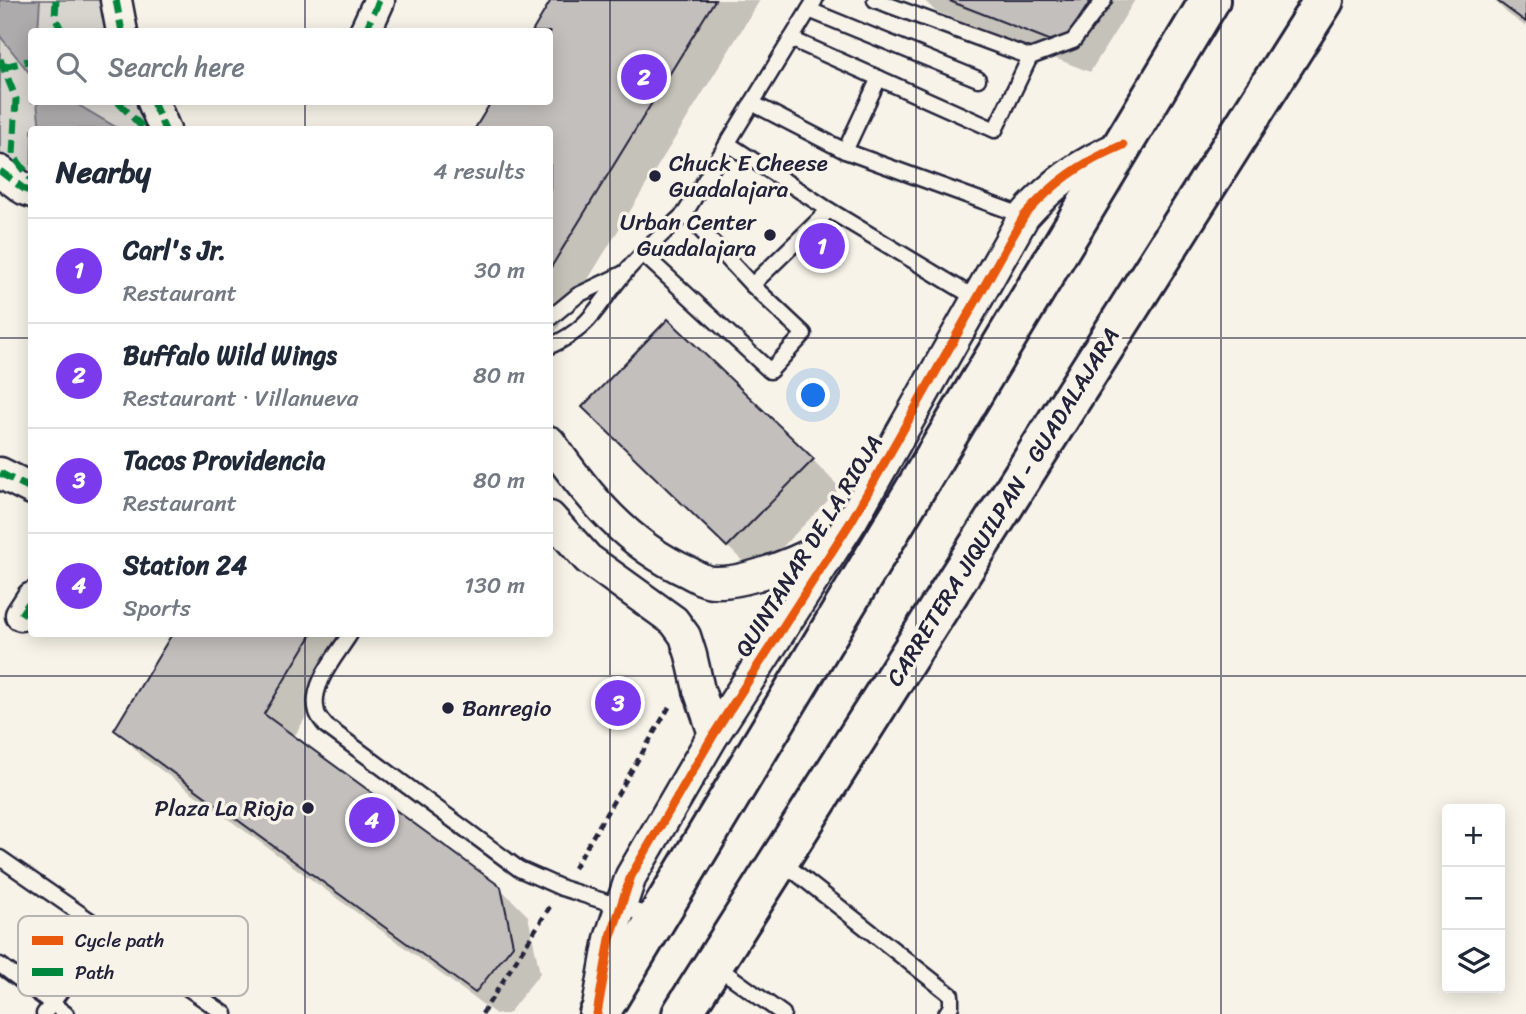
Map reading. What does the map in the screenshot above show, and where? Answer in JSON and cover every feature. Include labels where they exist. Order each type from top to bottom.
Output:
[{"type":"highway","points":[[598,1014],[1210,0]]},
{"type":"highway","name":"CARRETERA JIQUILPAN - GUADALAJARA","points":[[682,1014],[1324,0]]},
{"type":"street","points":[[116,0],[121,28]]},
{"type":"street","points":[[367,28],[382,0]]},
{"type":"street","points":[[154,105],[163,126]]},
{"type":"street","name":"QUINTANAR DE LA RIOJA","points":[[598,1014],[610,939],[631,876],[714,734],[839,539],[1024,216],[1067,174],[1093,158],[1123,145]]},
{"type":"street","points":[[0,171],[28,190]]},
{"type":"street","name":"QUINTANAR DE LA RIOJA","points":[[553,446],[585,492],[630,536],[655,556],[711,582],[762,573],[819,551],[839,539]]},
{"type":"street","points":[[0,473],[28,487]]},
{"type":"street","points":[[598,505],[557,527],[588,559],[674,621],[685,636],[714,734]]},
{"type":"lane","points":[[875,0],[1030,57],[1073,41],[1104,0]]},
{"type":"lane","points":[[553,345],[570,337],[588,321],[623,274],[685,213],[812,5],[978,79]]},
{"type":"lane","points":[[791,39],[995,130],[1030,57]]},
{"type":"lane","points":[[845,151],[878,78]]},
{"type":"lane","points":[[752,103],[845,151],[1024,216]]},
{"type":"lane","points":[[727,144],[829,210],[977,299]]},
{"type":"lane","points":[[752,285],[829,210]]},
{"type":"lane","points":[[643,254],[770,371],[804,334],[752,285],[685,213]]},
{"type":"lane","points":[[553,316],[578,295],[623,274]]},
{"type":"lane","points":[[349,637],[320,683],[316,700],[317,713],[326,726],[519,869],[562,888],[657,917]]},
{"type":"lane","points":[[0,858],[83,916]]},
{"type":"lane","points":[[779,859],[951,995],[951,1006],[946,1014]]},
{"type":"lane","points":[[712,963],[782,1014]]},
{"type":"lane","points":[[0,965],[18,982]]},
{"type":"lane","points":[[34,996],[48,1009],[66,1014]]},
{"type":"lane","points":[[199,996],[225,1014]]},
{"type":"path","points":[[482,1014],[562,888],[678,694]]},
{"type":"shaded area","points":[[0,0],[109,0],[112,28],[28,28],[28,105],[139,105],[148,126],[28,126],[28,184],[0,164]]},
{"type":"shaded area","points":[[0,0],[40,0],[38,28],[28,28],[28,71],[0,36]]},
{"type":"shaded area","points":[[37,105],[78,105],[114,126],[40,126]]},
{"type":"building","points":[[551,0],[715,0],[553,264],[553,126],[476,126],[489,105],[553,105],[553,28],[534,28]]},
{"type":"building","points":[[947,0],[1091,0],[1062,45]]},
{"type":"building","points":[[1496,0],[1526,0],[1526,22]]},
{"type":"building","points":[[668,319],[814,459],[727,547],[582,407]]},
{"type":"building","name":"Plaza La Rioja","points":[[170,637],[310,637],[264,714],[501,887],[513,945],[475,993],[114,730]]},
{"type":"marked path","points":[[56,0],[55,17],[60,28]]},
{"type":"marked path","points":[[116,0],[121,28]]},
{"type":"marked path","points":[[367,28],[379,1]]},
{"type":"marked path","points":[[0,59],[16,99],[13,155],[28,175]]},
{"type":"marked path","points":[[4,67],[28,61]]},
{"type":"marked path","points":[[121,105],[141,126]]},
{"type":"marked path","points":[[154,105],[163,126]]},
{"type":"marked path","points":[[0,171],[28,190]]},
{"type":"marked path","points":[[0,473],[28,487]]},
{"type":"marked path","points":[[21,615],[28,604]]},
{"type":"cycle path","points":[[597,1014],[610,939],[631,876],[714,734],[852,520],[1024,216],[1069,174],[1123,145]]},
{"type":"place","name":"Buffalo Wild Wings","points":[[644,77]]},
{"type":"place","name":"Chuck E Cheese Guadalajara","points":[[655,176]]},
{"type":"place","name":"Urban Center Guadalajara","points":[[770,235]]},
{"type":"place","name":"Carl's Jr.","points":[[822,246]]},
{"type":"place","name":"Tacos Providencia","points":[[618,703]]},
{"type":"place","name":"Banregio","points":[[448,708]]},
{"type":"place","name":"Plaza La Rioja","points":[[308,808]]},
{"type":"place","name":"Station 24","points":[[372,820]]}]
